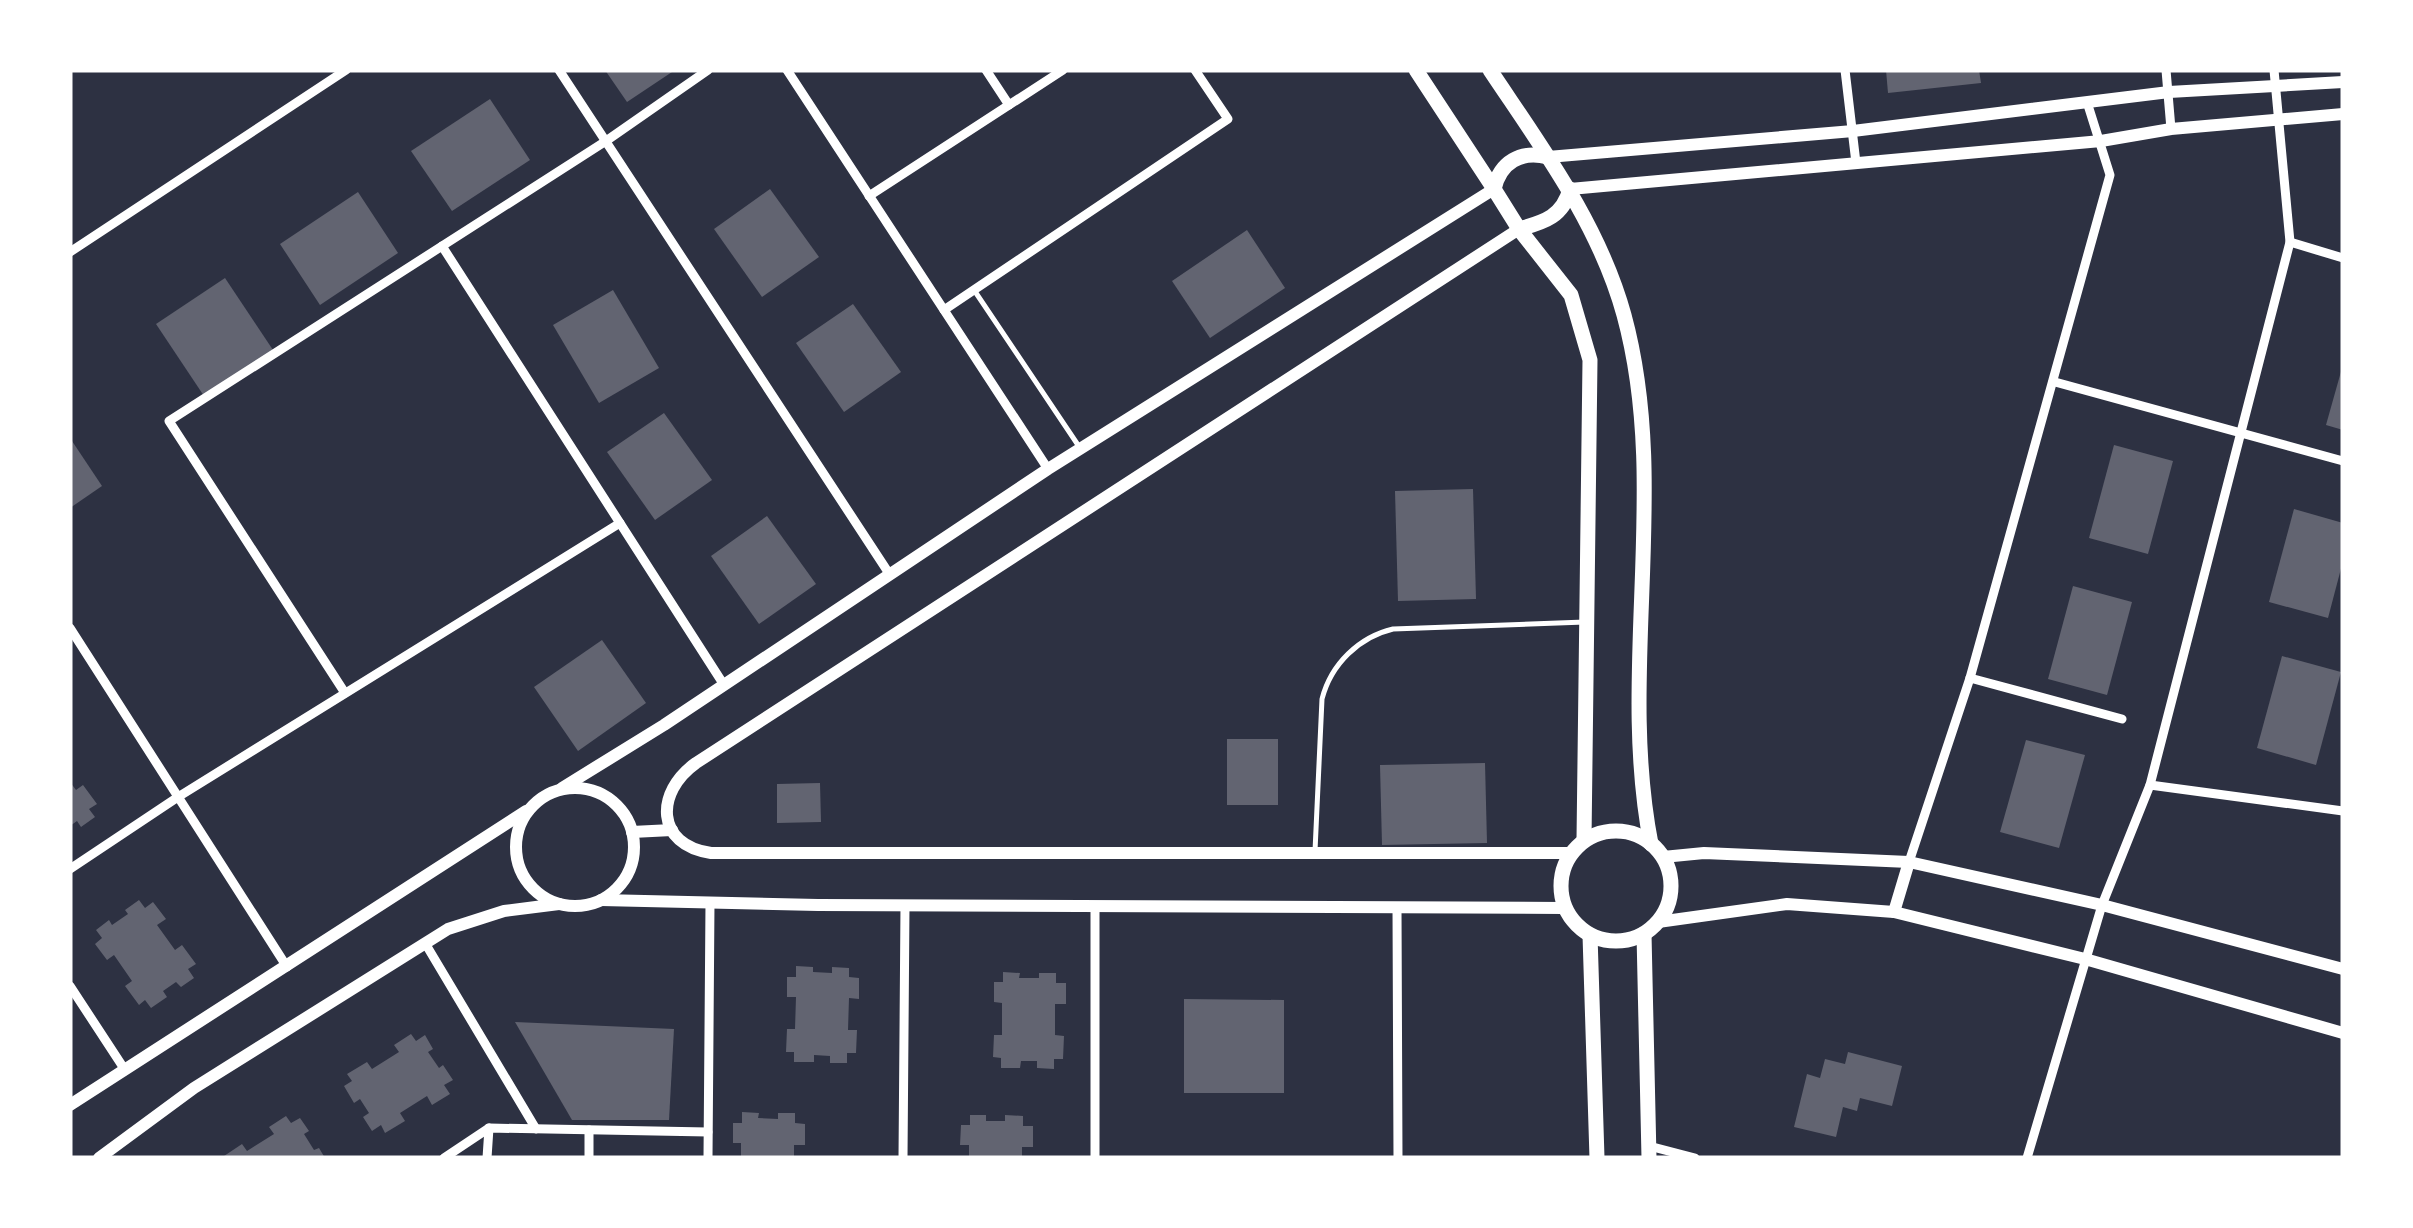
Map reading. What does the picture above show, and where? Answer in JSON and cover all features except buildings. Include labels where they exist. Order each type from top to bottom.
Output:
[{"type":"highway","points":[[1416,70],[1519,229],[1571,295],[1585,334],[1590,360],[1584,840]]},
{"type":"highway","points":[[1490,70],[1570,188],[1616,288],[1636,376],[1642,446],[1640,747],[1652,844]]},
{"type":"highway","points":[[1494,190],[1496,178],[1512,159],[1548,156]]},
{"type":"highway","points":[[1519,229],[1551,219],[1560,211],[1570,188]]},
{"type":"highway","points":[[1619,831],[1636,834],[1652,844],[1670,873],[1667,908],[1658,922],[1644,934],[1609,941],[1590,935],[1575,924],[1564,908],[1562,870],[1584,840],[1602,832],[1619,831]]},
{"type":"highway","points":[[1644,934],[1649,1152]]},
{"type":"highway","points":[[1590,935],[1597,1158]]},
{"type":"main road","points":[[1548,156],[1854,131],[2169,92],[2343,82]]},
{"type":"main road","points":[[1570,188],[2100,141],[2171,129],[2343,114]]},
{"type":"main road","points":[[70,1105],[526,812],[548,793],[562,788],[724,685],[1048,469],[1494,190]]},
{"type":"main road","points":[[1519,229],[696,763],[678,777],[668,797],[668,819],[672,830],[688,847],[711,854],[1571,854]]},
{"type":"main road","points":[[99,1158],[194,1088],[448,930],[504,911],[559,904],[588,905],[601,900],[623,882],[630,870],[634,856],[632,832],[625,814],[604,795],[576,787],[562,788]]},
{"type":"main road","points":[[526,812],[516,838],[518,866],[534,890],[559,904]]},
{"type":"main road","points":[[632,832],[672,830]]},
{"type":"main road","points":[[1663,857],[1704,853],[1909,862],[2102,906],[2343,969]]},
{"type":"main road","points":[[1894,912],[1909,862]]},
{"type":"main road","points":[[601,900],[905,906],[1564,908]]},
{"type":"main road","points":[[1658,922],[1787,904],[1894,912],[2085,959],[2343,1033]]},
{"type":"street","points":[[70,252],[346,70]]},
{"type":"street","points":[[560,70],[890,575]]},
{"type":"street","points":[[345,694],[169,420],[606,141],[708,70]]},
{"type":"street","points":[[786,70],[1048,469]]},
{"type":"street","points":[[986,70],[1009,105]]},
{"type":"street","points":[[869,196],[1063,70]]},
{"type":"street","points":[[944,310],[1228,118],[1196,70]]},
{"type":"street","points":[[1845,70],[1856,162]]},
{"type":"street","points":[[2166,70],[2171,129]]},
{"type":"street","points":[[2027,1158],[2102,906],[2150,785],[2290,242],[2274,70]]},
{"type":"street","points":[[1909,862],[1970,678],[2110,174],[2087,102]]},
{"type":"street","points":[[2290,242],[2343,258]]},
{"type":"street","points":[[442,246],[724,685]]},
{"type":"street","points":[[2055,382],[2343,461]]},
{"type":"street","points":[[70,869],[178,797],[620,523]]},
{"type":"street","points":[[70,628],[287,967]]},
{"type":"street","points":[[1970,678],[2122,719]]},
{"type":"street","points":[[2150,785],[2343,810]]},
{"type":"street","points":[[708,1158],[710,904]]},
{"type":"street","points":[[904,1158],[905,906]]},
{"type":"street","points":[[1094,906],[1094,1158]]},
{"type":"street","points":[[1396,908],[1398,1158]]},
{"type":"street","points":[[425,944],[536,1129]]},
{"type":"street","points":[[70,986],[125,1070]]},
{"type":"street","points":[[444,1158],[488,1128],[708,1132]]},
{"type":"street","points":[[488,1128],[488,1158]]},
{"type":"street","points":[[589,1130],[589,1158]]},
{"type":"street","points":[[1649,1152],[1695,1158]]},
{"type":"lane","points":[[974,290],[1080,449]]},
{"type":"lane","points":[[1315,854],[1322,699],[1328,682],[1356,645],[1393,629],[1588,622]]}]
